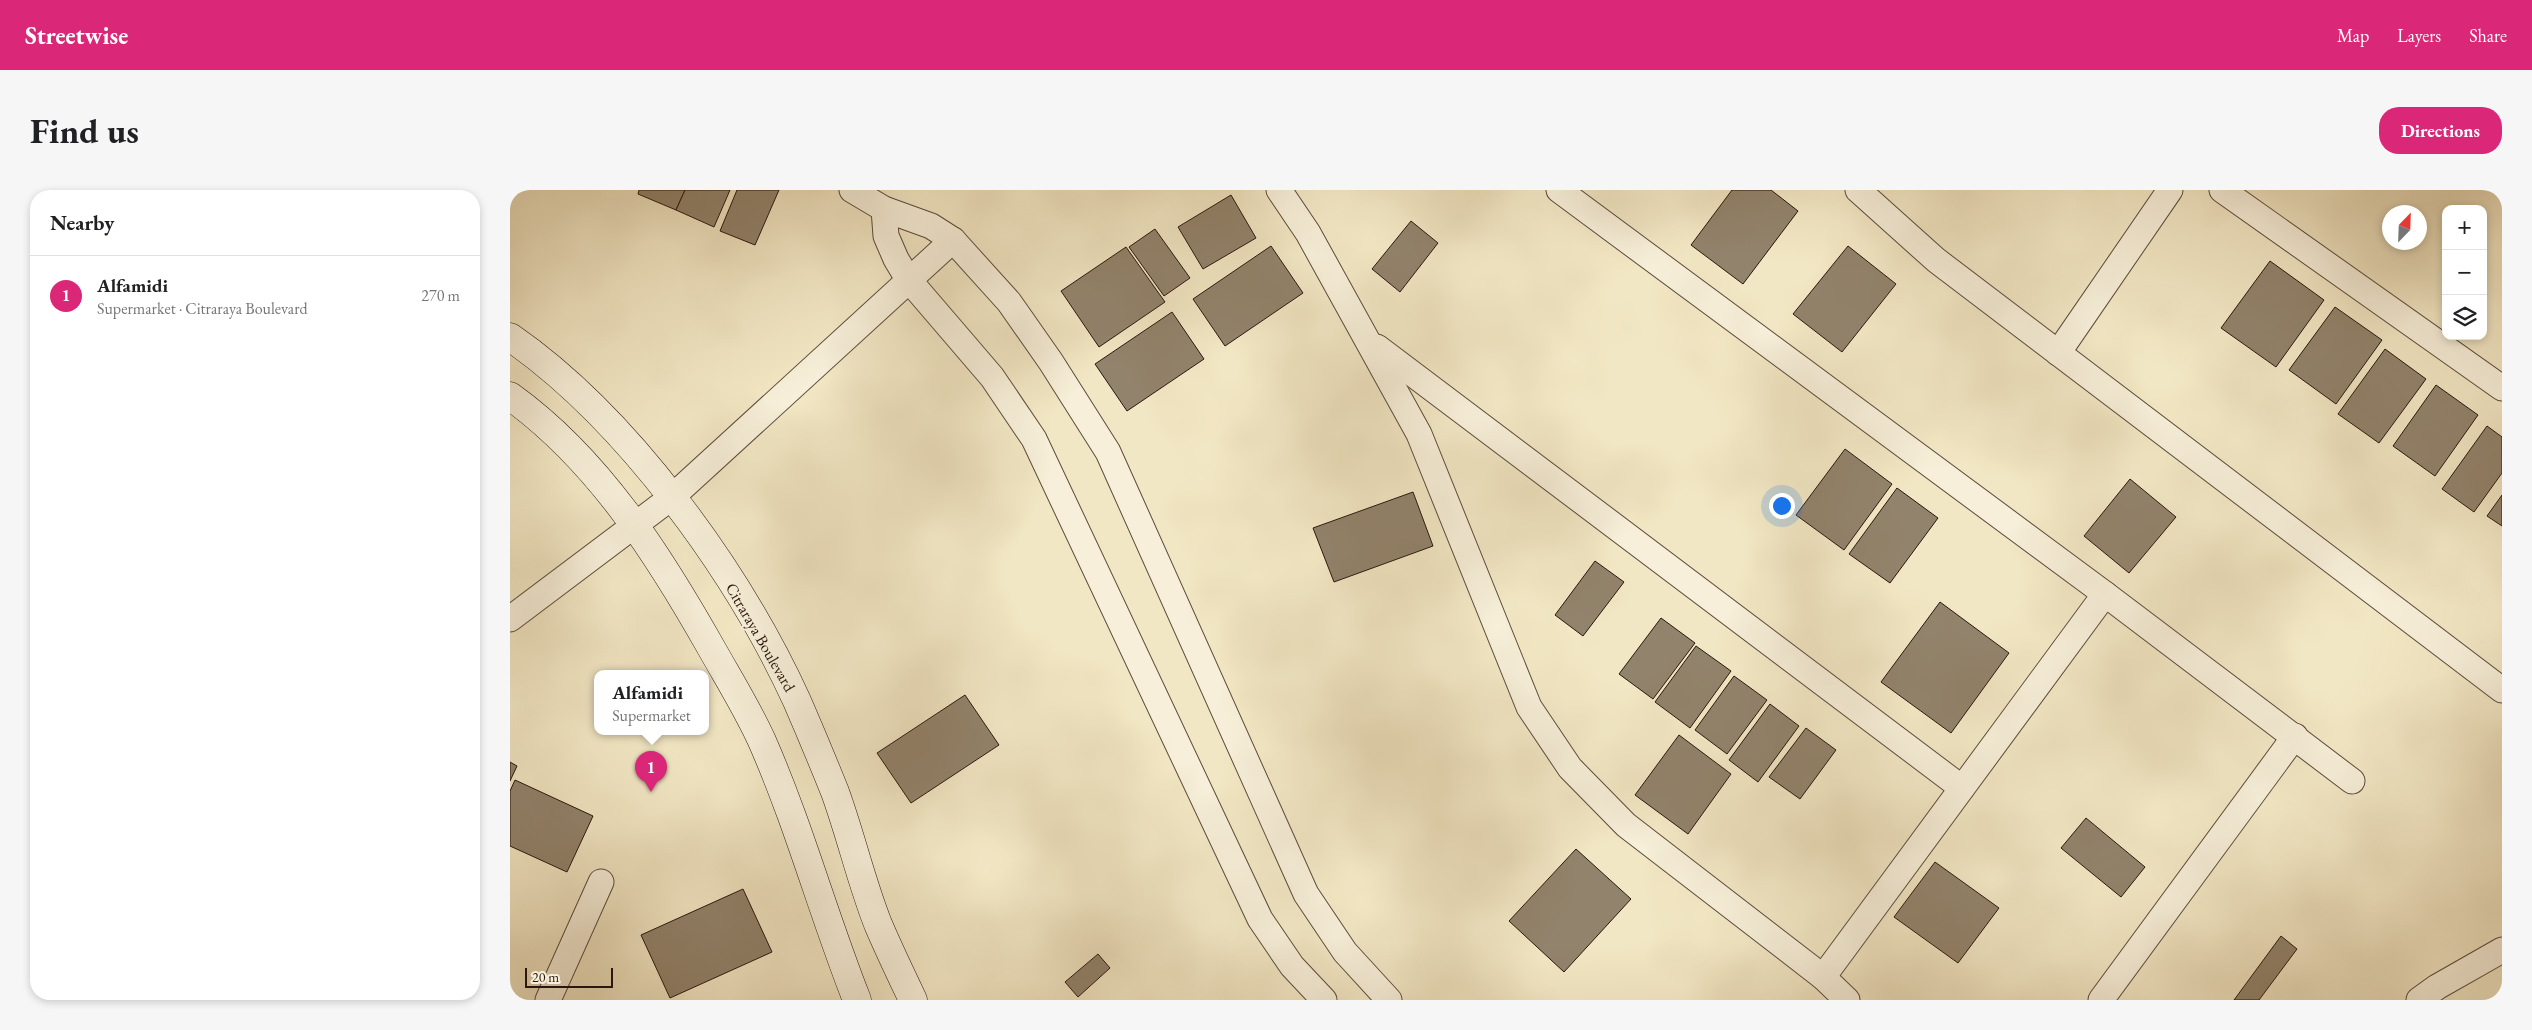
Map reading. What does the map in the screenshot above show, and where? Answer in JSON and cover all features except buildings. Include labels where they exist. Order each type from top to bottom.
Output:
[{"type":"main road","name":"Citraraya Boulevard","points":[[510,337],[531,352],[593,406],[672,498],[746,606],[797,700],[835,793],[878,924],[913,1000]]},
{"type":"main road","points":[[510,396],[527,408],[580,458],[634,526],[678,589],[738,694],[761,740],[785,798],[830,931],[856,1000]]},
{"type":"street","points":[[852,190],[884,209],[931,226],[953,240],[1009,302],[1051,362],[1108,452],[1306,894],[1345,952],[1389,1000]]},
{"type":"street","points":[[1279,190],[1308,233],[1419,434],[1529,707],[1570,768],[1626,825],[1822,977],[1847,1000]]},
{"type":"street","points":[[1559,190],[2296,736],[2352,780]]},
{"type":"street","points":[[1858,190],[1936,260],[2502,690]]},
{"type":"street","points":[[2058,353],[2170,190]]},
{"type":"street","points":[[2222,190],[2502,388]]},
{"type":"street","points":[[884,209],[886,236],[896,259],[908,279],[992,377],[1034,439],[1260,919],[1292,966],[1324,1000]]},
{"type":"street","points":[[510,619],[672,498],[908,279],[953,240]]},
{"type":"street","points":[[1370,343],[1962,788]]},
{"type":"street","points":[[1822,977],[2105,594]]},
{"type":"street","points":[[2101,1000],[2296,736]]},
{"type":"street","points":[[548,1000],[601,882]]},
{"type":"street","points":[[2419,1000],[2436,986],[2502,950]]},
{"type":"place","name":"Alfamidi","points":[[651,792]]}]
